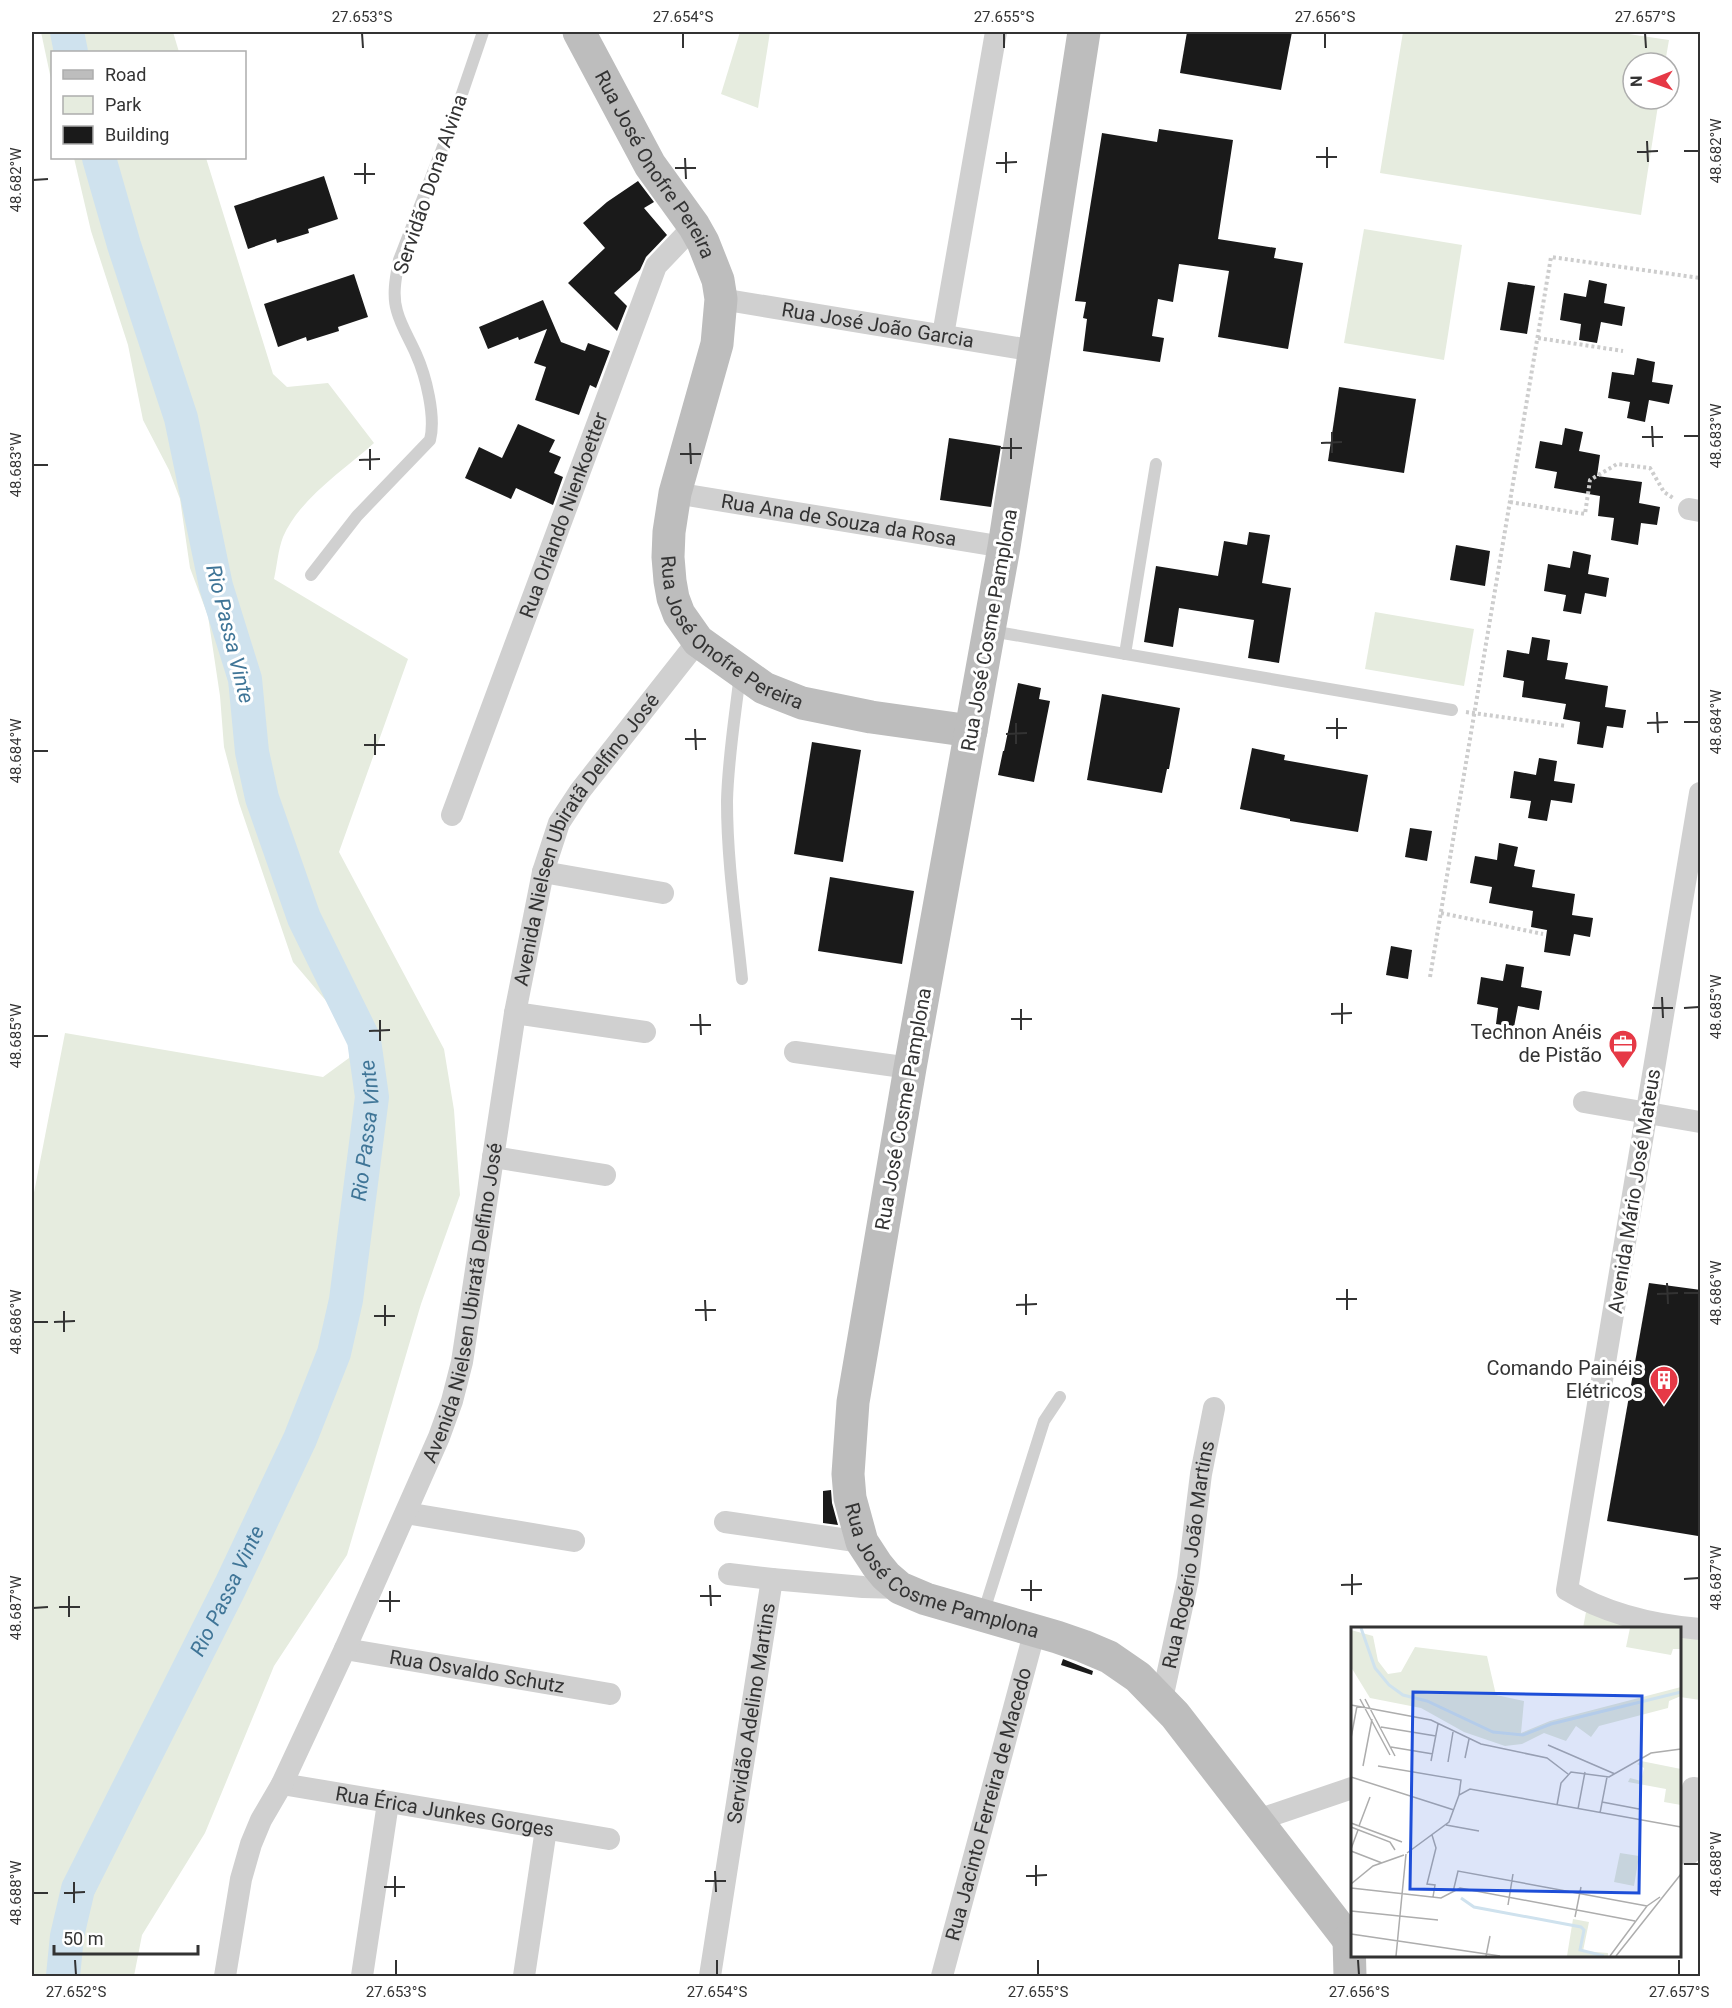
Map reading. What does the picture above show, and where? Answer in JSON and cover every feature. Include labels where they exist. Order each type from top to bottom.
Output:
[{"type":"main road","name":"Rua José Onofre Pereira","points":[[579,32],[650,165],[694,226],[712,264],[721,299],[717,344],[675,493],[669,532],[670,581],[679,614],[698,641],[741,673],[781,697],[825,709],[972,731]]},
{"type":"main road","name":"Rua José Cosme Pamplona","points":[[1084,32],[1004,547],[910,1068],[853,1402],[850,1498],[862,1542],[886,1576],[900,1588],[926,1599],[1066,1640],[1109,1657],[1138,1677],[1162,1700],[1258,1820],[1351,1942]]},
{"type":"main road","points":[[1350,1977],[1353,1957]]},
{"type":"main road","name":"Rua José Cosme Pamplona","points":[[1362,1957],[1376,1977]]},
{"type":"street","points":[[944,335],[996,32]]},
{"type":"street","name":"Rua Orlando Nienkoetter","points":[[452,815],[656,266],[694,226]]},
{"type":"street","name":"Rua José João Garcia","points":[[721,299],[1036,351]]},
{"type":"street","name":"Rua Ana de Souza da Rosa","points":[[675,493],[1004,547]]},
{"type":"street","name":"Avenida Nielsen Ubiratã Delfino José","points":[[225,1977],[241,1880],[251,1844],[261,1820],[282,1784],[345,1649],[439,1437],[452,1401],[462,1362],[515,1012],[543,872],[559,823],[580,791],[698,641]]},
{"type":"street","name":"Avenida Mário José Mateus","points":[[1701,793],[1567,1590],[1582,1600],[1624,1615],[1701,1629]]},
{"type":"street","points":[[543,872],[663,893]]},
{"type":"street","points":[[515,1012],[645,1032]]},
{"type":"street","points":[[795,1052],[910,1068]]},
{"type":"street","points":[[1584,1102],[1701,1122]]},
{"type":"street","points":[[493,1157],[605,1175]]},
{"type":"street","name":"Rua Rogério João Martins","points":[[1162,1700],[1188,1579],[1201,1474],[1214,1408]]},
{"type":"street","points":[[406,1513],[574,1541]]},
{"type":"street","points":[[725,1522],[862,1542]]},
{"type":"street","points":[[729,1574],[772,1579]]},
{"type":"street","name":"Servidão Adelino Martins","points":[[710,1977],[772,1579],[900,1588]]},
{"type":"street","name":"Rua Jacinto Ferreira de Macedo","points":[[942,1977],[1035,1630]]},
{"type":"street","name":"Rua Osvaldo Schutz","points":[[345,1649],[610,1694]]},
{"type":"street","name":"Rua Érica Junkes Gorges","points":[[282,1784],[609,1839]]},
{"type":"street","points":[[1681,1853],[1689,1854],[1693,1788],[1701,1789]]},
{"type":"street","points":[[1258,1820],[1351,1789]]},
{"type":"street","points":[[362,1977],[388,1803]]},
{"type":"street","points":[[524,1977],[546,1829]]},
{"type":"lane","name":"Servidão Dona Alvina","points":[[311,575],[357,516],[430,440],[433,430],[432,418],[424,377],[396,310],[396,277],[399,260],[451,126],[483,32]]},
{"type":"lane","points":[[1125,654],[1156,464]]},
{"type":"lane","points":[[990,630],[1452,710]]},
{"type":"lane","points":[[741,673],[730,749],[727,801],[742,979]]},
{"type":"lane","points":[[983,1615],[1044,1421],[1060,1397]]},
{"type":"path","points":[[1430,977],[1551,257],[1701,278]]},
{"type":"path","points":[[1538,338],[1623,351]]},
{"type":"path","points":[[1510,502],[1585,514],[1590,480],[1617,464],[1650,468],[1664,492],[1695,510]]},
{"type":"path","points":[[1452,710],[1566,726]]},
{"type":"path","points":[[1441,913],[1543,934]]},
{"type":"green space","points":[[41,32],[173,32],[179,51],[51,51],[51,79]]},
{"type":"green space","points":[[740,32],[770,32],[758,108],[721,94]]},
{"type":"green space","points":[[1403,32],[1615,32],[1669,40],[1667,51],[1621,51],[1621,111],[1657,111],[1641,215],[1380,173]]},
{"type":"green space","points":[[74,159],[206,159],[273,374],[287,387],[328,383],[374,443],[323,486],[300,510],[283,537],[274,579],[408,659],[339,852],[444,1049],[454,1110],[460,1195],[421,1304],[347,1555],[274,1666],[205,1833],[142,1935],[134,1976],[32,1976],[32,1203],[65,1033],[323,1077],[349,1058],[349,1032],[333,1009],[293,962],[239,803],[224,747],[220,696],[208,616],[190,568],[180,499],[169,470],[143,420],[128,345],[91,231]]},
{"type":"green space","points":[[1364,229],[1462,245],[1444,360],[1344,343]]},
{"type":"green space","points":[[1375,612],[1474,629],[1464,686],[1365,669]]},
{"type":"green space","points":[[1586,1612],[1645,1627],[1583,1627]]},
{"type":"green space","points":[[1681,1634],[1700,1636],[1700,1700],[1681,1697]]},
{"type":"building","points":[[1187,32],[1292,32],[1281,90],[1180,73]]},
{"type":"building","points":[[1159,129],[1233,140],[1218,239],[1276,248],[1274,258],[1303,263],[1288,349],[1218,337],[1229,271],[1179,264],[1173,302],[1158,299],[1152,336],[1164,338],[1160,362],[1083,351],[1087,319],[1083,318],[1086,302],[1075,301],[1102,133],[1157,142]]},
{"type":"building","points":[[324,176],[338,219],[308,229],[309,233],[277,243],[276,239],[248,249],[234,206]]},
{"type":"building","points":[[638,181],[654,202],[644,208],[667,235],[646,257],[640,270],[614,293],[627,306],[617,331],[568,283],[605,248],[583,223],[607,202]]},
{"type":"building","points":[[354,274],[368,317],[338,327],[339,331],[307,341],[306,337],[278,347],[264,304]]},
{"type":"building","points":[[1589,280],[1607,284],[1604,303],[1625,307],[1622,326],[1601,322],[1597,343],[1579,340],[1581,324],[1560,320],[1564,293],[1586,297]]},
{"type":"building","points":[[1508,282],[1535,286],[1527,334],[1500,330]]},
{"type":"building","points":[[543,300],[561,342],[585,351],[588,343],[610,351],[596,388],[590,385],[579,415],[535,400],[546,367],[534,363],[547,329],[488,349],[479,327]]},
{"type":"building","points":[[1637,358],[1655,362],[1652,382],[1673,385],[1669,404],[1649,400],[1645,422],[1627,418],[1630,402],[1608,398],[1612,372],[1634,375]]},
{"type":"building","points":[[1339,387],[1416,399],[1404,473],[1328,461]]},
{"type":"building","points":[[518,424],[555,440],[549,452],[561,457],[554,473],[563,477],[553,505],[516,488],[511,499],[465,478],[479,447],[502,458]]},
{"type":"building","points":[[1565,428],[1583,432],[1579,451],[1600,455],[1597,476],[1642,482],[1639,503],[1660,507],[1657,525],[1641,523],[1638,545],[1611,540],[1614,518],[1598,516],[1600,496],[1554,488],[1557,472],[1535,468],[1540,441],[1562,445]]},
{"type":"building","points":[[949,438],[1001,446],[991,507],[940,500]]},
{"type":"building","points":[[1249,532],[1270,535],[1262,583],[1291,588],[1279,663],[1248,658],[1254,620],[1179,608],[1173,647],[1144,642],[1156,566],[1218,576],[1224,541],[1247,545]]},
{"type":"building","points":[[1456,545],[1490,551],[1485,586],[1450,580]]},
{"type":"building","points":[[1573,551],[1591,555],[1588,574],[1609,578],[1606,597],[1585,593],[1581,614],[1563,611],[1566,595],[1544,591],[1548,564],[1570,568]]},
{"type":"building","points":[[1532,637],[1550,640],[1547,660],[1568,663],[1565,679],[1608,686],[1605,707],[1626,710],[1623,728],[1607,726],[1603,748],[1577,744],[1580,722],[1563,719],[1566,704],[1522,697],[1524,681],[1503,677],[1507,650],[1529,654]]},
{"type":"building","points":[[1018,683],[1041,688],[1039,699],[1050,701],[1034,782],[998,775]]},
{"type":"building","points":[[1102,694],[1180,708],[1169,769],[1167,769],[1162,793],[1087,780]]},
{"type":"building","points":[[812,742],[861,750],[843,862],[794,854]]},
{"type":"building","points":[[1252,748],[1285,755],[1284,760],[1368,775],[1358,832],[1290,821],[1290,819],[1240,809]]},
{"type":"building","points":[[1539,758],[1557,761],[1554,781],[1575,784],[1572,803],[1551,800],[1547,821],[1528,818],[1531,801],[1510,798],[1514,771],[1536,775]]},
{"type":"building","points":[[1410,828],[1432,831],[1427,861],[1405,857]]},
{"type":"building","points":[[1499,843],[1518,847],[1514,866],[1535,870],[1532,887],[1575,894],[1572,915],[1593,918],[1590,937],[1574,934],[1570,956],[1544,952],[1547,930],[1531,927],[1533,911],[1489,903],[1492,887],[1470,883],[1475,856],[1497,860]]},
{"type":"building","points":[[830,877],[914,891],[902,964],[818,951]]},
{"type":"building","points":[[1391,946],[1412,950],[1408,979],[1386,975]]},
{"type":"building","points":[[1506,964],[1524,967],[1521,987],[1542,991],[1539,1010],[1518,1006],[1514,1027],[1496,1024],[1498,1008],[1477,1004],[1481,977],[1503,981]]},
{"type":"building","name":"Comando Painéis Elétricos","points":[[1649,1283],[1701,1290],[1701,1520],[1698,1536],[1607,1521]]},
{"type":"building","points":[[831,1490],[838,1525],[823,1523],[823,1491]]},
{"type":"building","points":[[1063,1659],[1093,1671],[1092,1675],[1061,1665]]},
{"type":"waterway","name":"Rio Passa Vinte","points":[[67,32],[71,51]]},
{"type":"waterway","name":"Rio Passa Vinte","points":[[63,1976],[67,1936],[78,1889],[230,1587],[300,1439],[334,1353],[346,1300],[372,1097],[364,1040],[304,918],[262,798],[252,752],[245,679],[216,586],[181,418],[124,245],[99,159]]},
{"type":"place","name":"Technon Anéis de Pistão","points":[[1623,1070]]},
{"type":"place","name":"Comando Painéis Elétricos","points":[[1664,1406]]}]
